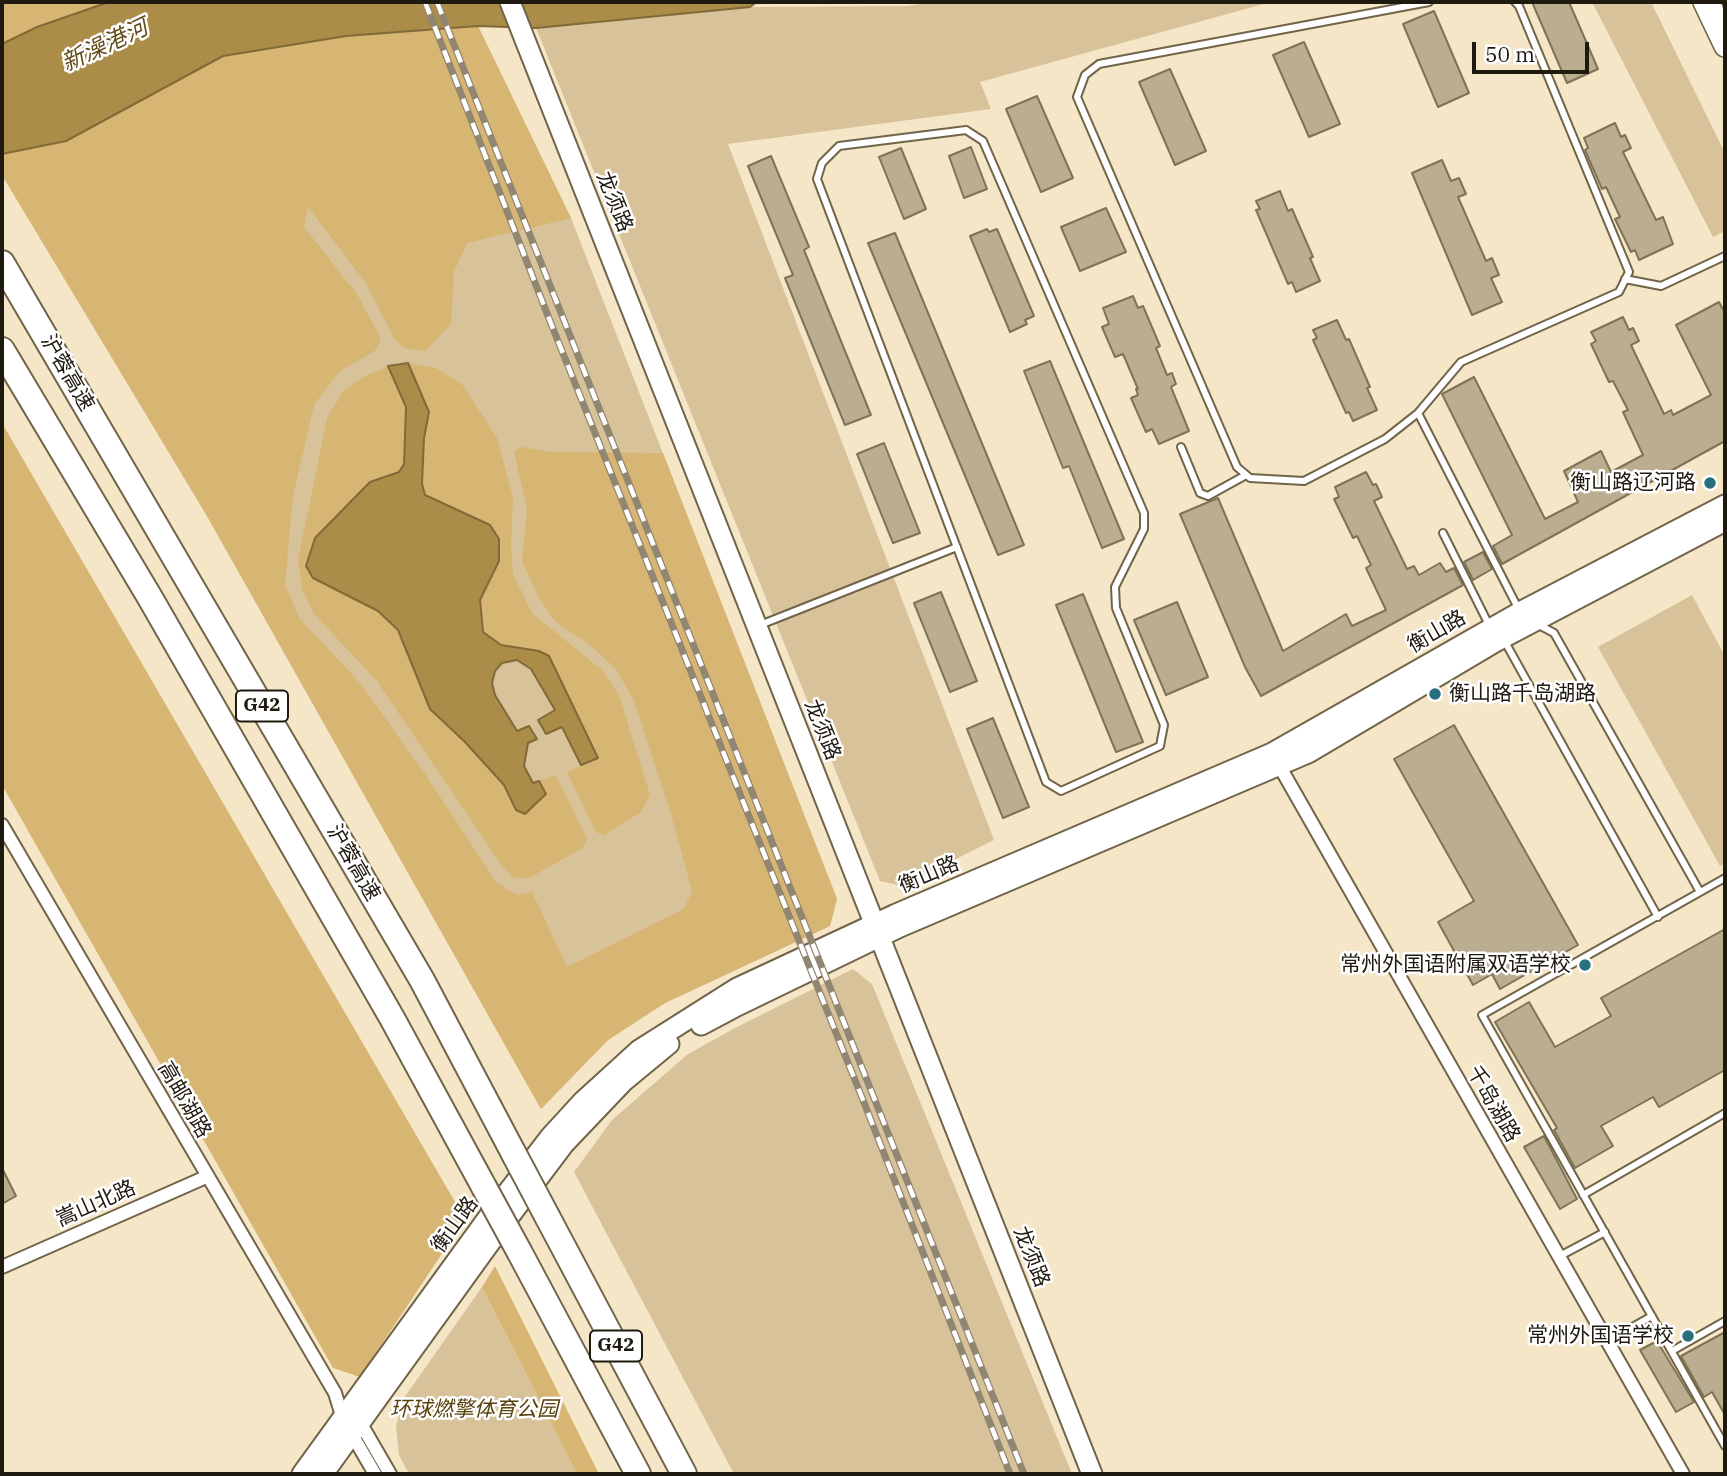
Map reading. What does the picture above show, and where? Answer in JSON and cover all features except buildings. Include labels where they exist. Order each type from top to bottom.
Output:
[{"type":"highway","name":"沪蓉高速","points":[[2,263],[422,980],[684,1474]]},
{"type":"highway","name":"沪蓉高速","points":[[2,350],[392,1018],[638,1474]]},
{"type":"main road","points":[[1704,2],[1725,46]]},
{"type":"street","name":"龙须路","points":[[510,2],[1092,1474]]},
{"type":"street","name":"衡山路","points":[[302,1474],[352,1420],[564,1144],[623,1082],[666,1045],[877,930],[1275,759],[1308,753],[1497,633],[1725,505]]},
{"type":"street","name":"衡山路","points":[[1526,617],[1725,521]]},
{"type":"street","name":"千岛湖路","points":[[1275,759],[1683,1474]]},
{"type":"street","name":"高邮湖路","points":[[2,825],[335,1393],[390,1474]]},
{"type":"street","name":"嵩山北路","points":[[2,1267],[206,1177]]},
{"type":"street","name":"衡山路","points":[[323,1474],[352,1420]]},
{"type":"street","name":"高邮湖路","points":[[352,1420],[374,1474]]},
{"type":"lane","points":[[1429,2],[1100,64],[1085,75],[1077,97],[1237,467],[1250,478],[1304,481],[1385,439],[1418,413],[1461,362],[1619,292],[1629,272],[1519,6],[1515,2]]},
{"type":"lane","points":[[1717,2],[1725,19]]},
{"type":"lane","points":[[966,130],[983,141],[1144,513],[1144,529],[1115,587],[1116,608],[1164,725],[1160,746],[1061,791],[1046,782],[957,547],[817,179],[822,163],[839,146],[966,130]]},
{"type":"lane","points":[[1625,279],[1661,286],[1725,256]]},
{"type":"lane","points":[[1418,413],[1526,617],[1553,633],[1700,892]]},
{"type":"lane","points":[[1181,447],[1200,493],[1208,496],[1246,475]]},
{"type":"lane","points":[[1443,533],[1658,917]]},
{"type":"lane","points":[[757,626],[957,547]]},
{"type":"lane","points":[[1725,878],[1482,1015],[1725,1446]]},
{"type":"lane","points":[[1583,1195],[1725,1113]]},
{"type":"lane","points":[[1558,1258],[1605,1232]]},
{"type":"lane","points":[[1606,1342],[1652,1316]]},
{"type":"lane","points":[[1672,1351],[1725,1321]]},
{"type":"green space","points":[[930,2],[1271,2],[980,82],[991,109],[728,144],[994,840],[902,886],[880,881],[536,28],[750,7],[908,6]]},
{"type":"green space","points":[[1592,2],[1651,2],[1725,153],[1725,231],[1713,237]]},
{"type":"green space","points":[[478,26],[571,218],[837,899],[830,926],[665,1003],[608,1040],[541,1109],[207,516],[2,175],[2,154],[190,74],[223,56]]},
{"type":"green space","points":[[1692,595],[1725,656],[1725,863],[1720,866],[1598,647]]},
{"type":"green space","points":[[853,969],[872,984],[1072,1474],[734,1474],[574,1172],[612,1120],[688,1054]]},
{"type":"green space","name":"环球燃擎体育公园","points":[[482,1287],[577,1474],[409,1474],[399,1455],[396,1426],[404,1398]]},
{"type":"shaded area","points":[[2,2],[109,2],[37,27],[2,44]]},
{"type":"shaded area","points":[[478,26],[571,218],[467,243],[454,272],[451,324],[425,351],[404,348],[395,340],[366,283],[308,207],[304,227],[357,294],[381,339],[376,350],[339,372],[314,405],[293,496],[285,585],[300,619],[361,684],[427,777],[496,882],[517,895],[532,892],[567,967],[684,909],[692,891],[672,817],[634,701],[616,669],[590,645],[556,622],[540,600],[522,561],[527,509],[514,452],[521,447],[552,452],[663,453],[837,899],[830,926],[665,1003],[608,1040],[541,1109],[207,516],[2,175],[2,154],[66,141],[223,56],[346,36]]},
{"type":"shaded area","points":[[408,363],[436,368],[462,384],[497,438],[513,497],[513,574],[532,613],[603,671],[619,695],[650,795],[641,812],[604,835],[596,832],[567,772],[597,758],[539,651],[501,645],[483,632],[480,600],[499,561],[490,525],[425,495],[422,484],[424,438],[429,412]]},
{"type":"shaded area","points":[[388,366],[406,407],[404,464],[399,472],[370,482],[315,538],[306,566],[344,595],[378,611],[398,630],[430,709],[504,785],[516,810],[546,794],[539,781],[556,775],[587,839],[583,848],[527,879],[512,877],[500,863],[377,681],[314,614],[302,589],[298,560],[327,418],[344,390],[367,375]]},
{"type":"shaded area","points":[[2,423],[465,1219],[360,1377],[333,1368],[2,785]]},
{"type":"shaded area","points":[[495,1266],[599,1474],[577,1474],[482,1287]]},
{"type":"water","name":"新澡港河","points":[[109,2],[757,2],[750,7],[536,28],[478,26],[346,36],[223,56],[66,141],[2,154],[2,44],[37,27]]},
{"type":"water","points":[[408,363],[429,412],[424,438],[422,484],[425,495],[490,525],[499,539],[499,561],[480,600],[483,632],[501,645],[539,651],[549,656],[598,758],[581,765],[562,727],[546,734],[538,720],[555,710],[531,669],[517,660],[502,663],[495,671],[492,683],[495,695],[517,731],[529,726],[537,739],[528,743],[524,766],[533,783],[539,781],[546,794],[525,814],[516,810],[504,785],[430,709],[398,630],[378,611],[313,578],[306,566],[315,538],[370,482],[399,472],[404,464],[406,407],[388,366]]},
{"type":"railway","points":[[425,2],[1010,1474]]},
{"type":"railway","points":[[437,2],[1024,1474]]},
{"type":"place","name":"衡山路辽河路","points":[[1710,483]]},
{"type":"place","name":"衡山路千岛湖路","points":[[1435,694]]},
{"type":"place","name":"常州外国语附属双语学校","points":[[1585,965]]},
{"type":"place","name":"常州外国语学校","points":[[1688,1336]]}]
